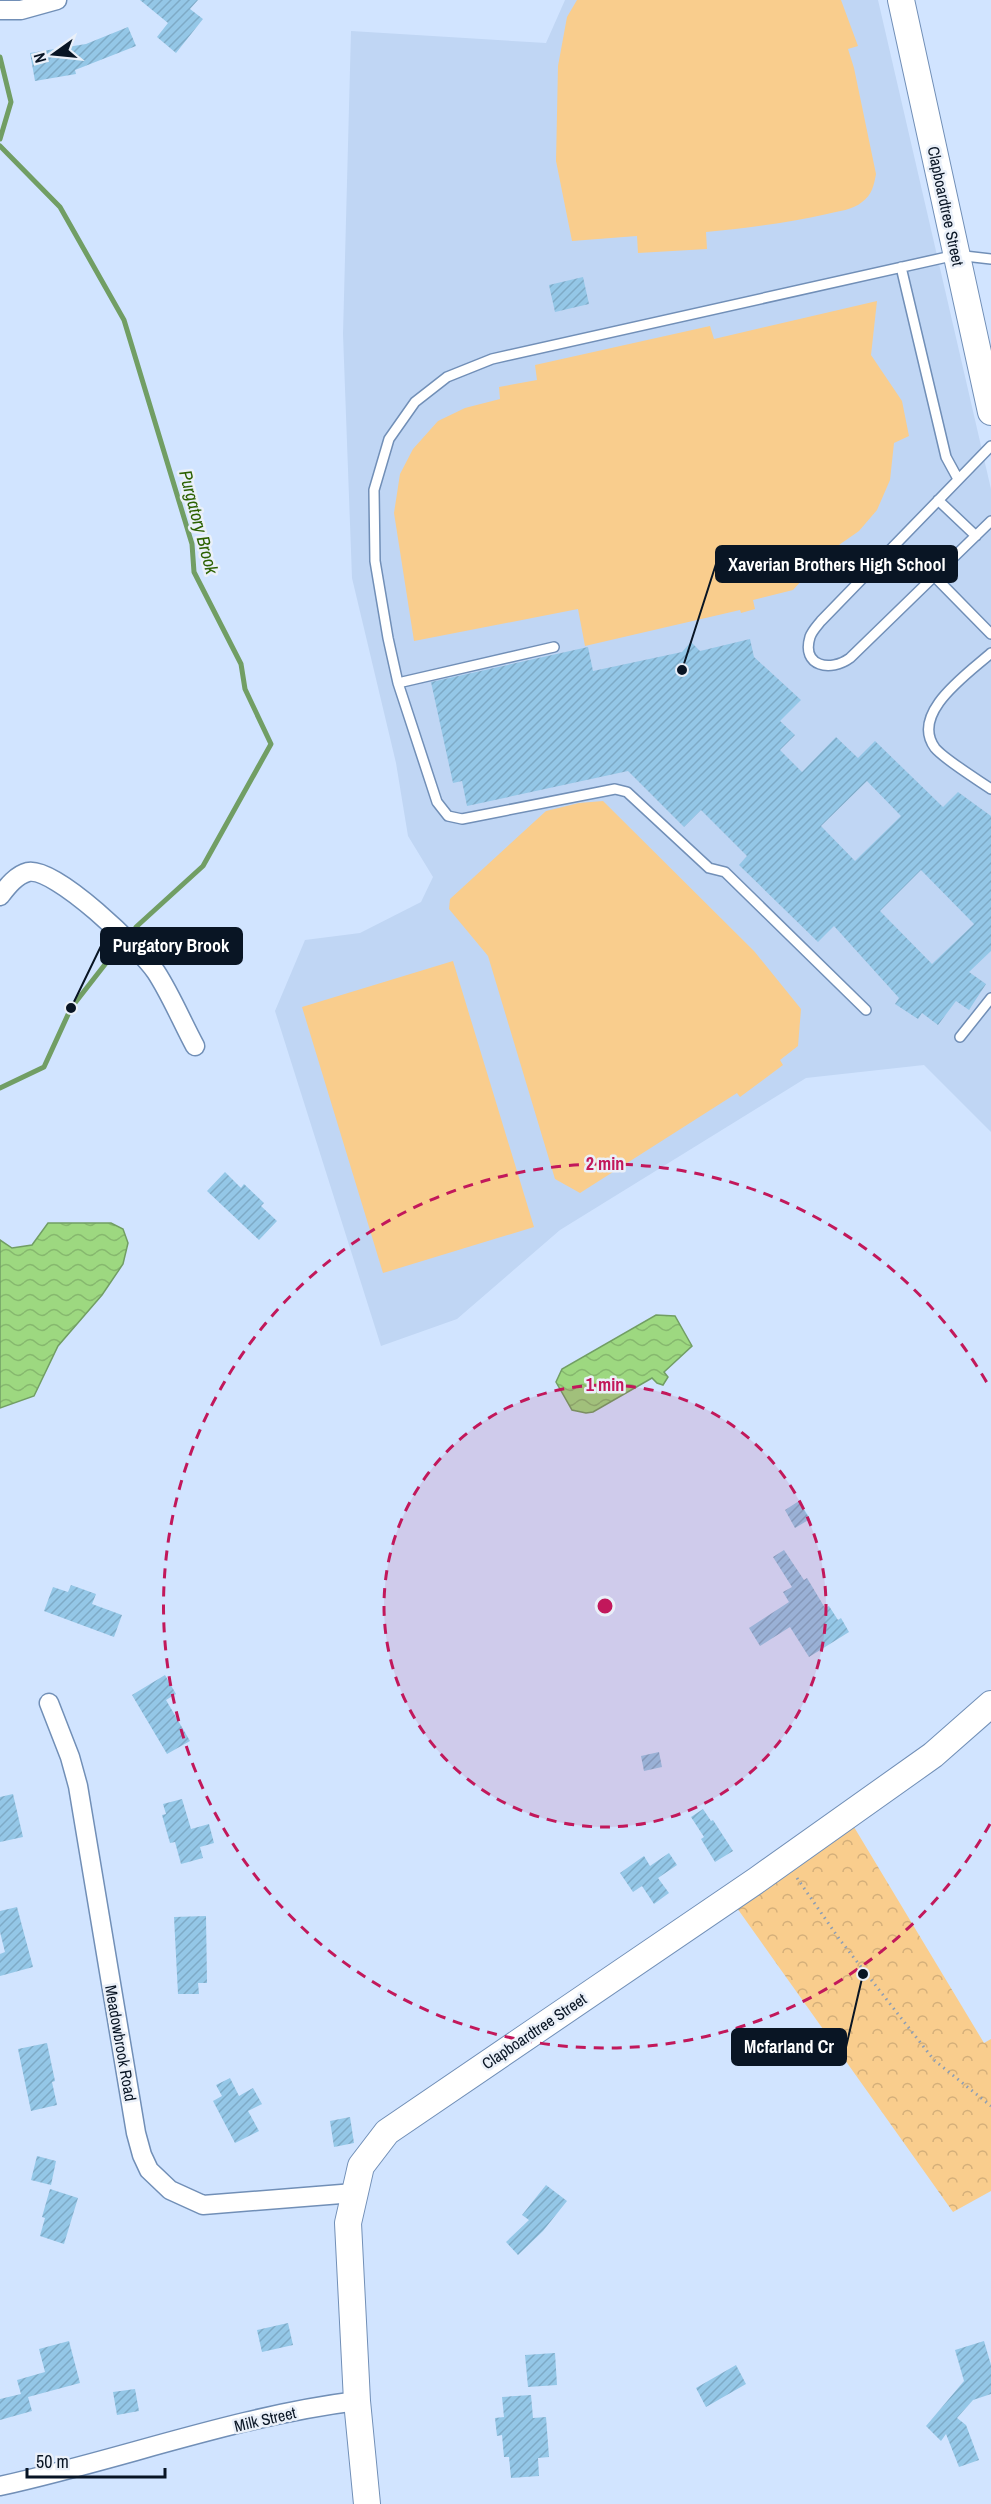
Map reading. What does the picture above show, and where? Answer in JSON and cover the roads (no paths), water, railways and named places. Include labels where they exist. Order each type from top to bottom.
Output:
[{"type":"main road","name":"Clapboardtree Street","points":[[901,0],[991,412]]},
{"type":"main road","name":"Clapboardtree Street","points":[[367,2504],[357,2402],[348,2223],[361,2166],[387,2132],[785,1860],[933,1755],[991,1704]]},
{"type":"street","points":[[0,10],[21,10],[57,0]]},
{"type":"street","points":[[0,896],[15,879],[29,872],[44,874],[60,883],[123,934],[156,972],[195,1046]]},
{"type":"street","name":"Meadowbrook Road","points":[[50,1703],[78,1786],[136,2133],[149,2170],[170,2190],[203,2205],[354,2193]]},
{"type":"street","name":"Milk Street","points":[[0,2486],[244,2424],[328,2405],[357,2402]]},
{"type":"lane","points":[[866,1011],[725,872],[709,868],[627,792],[615,789],[462,819],[448,816],[436,802],[398,683],[375,561],[374,490],[389,439],[414,402],[447,376],[492,359],[956,255],[991,259]]},
{"type":"lane","points":[[901,267],[946,457],[958,479]]},
{"type":"lane","points":[[991,446],[821,621],[810,637],[809,646],[815,662],[828,667],[844,662],[991,521]]},
{"type":"lane","points":[[938,500],[976,536]]},
{"type":"lane","points":[[934,576],[991,634]]},
{"type":"lane","points":[[398,683],[554,647]]},
{"type":"lane","points":[[991,653],[943,696],[932,711],[929,723],[929,736],[935,748],[991,789]]},
{"type":"lane","points":[[960,1037],[991,998]]},
{"type":"water","points":[[48,1223],[111,1223],[123,1229],[128,1243],[123,1264],[102,1295],[58,1346],[34,1396],[0,1408],[0,1240],[12,1248],[32,1245]]},
{"type":"water","points":[[656,1315],[675,1316],[692,1346],[664,1372],[668,1377],[663,1385],[652,1378],[593,1412],[572,1410],[556,1382],[562,1369]]},
{"type":"waterway","name":"Purgatory Brook","points":[[0,57],[11,102],[0,139]]},
{"type":"waterway","name":"Purgatory Brook","points":[[0,146],[60,207],[124,320],[192,544],[194,572],[241,664],[245,689],[271,744],[203,866],[136,927]]},
{"type":"waterway","name":"Purgatory Brook","points":[[0,1088],[44,1067],[71,1008],[117,949]]},
{"type":"place","name":"Xaverian Brothers High School","points":[[682,670]]},
{"type":"place","name":"Purgatory Brook","points":[[71,1008]]},
{"type":"place","name":"Mcfarland Cr","points":[[863,1974]]}]
